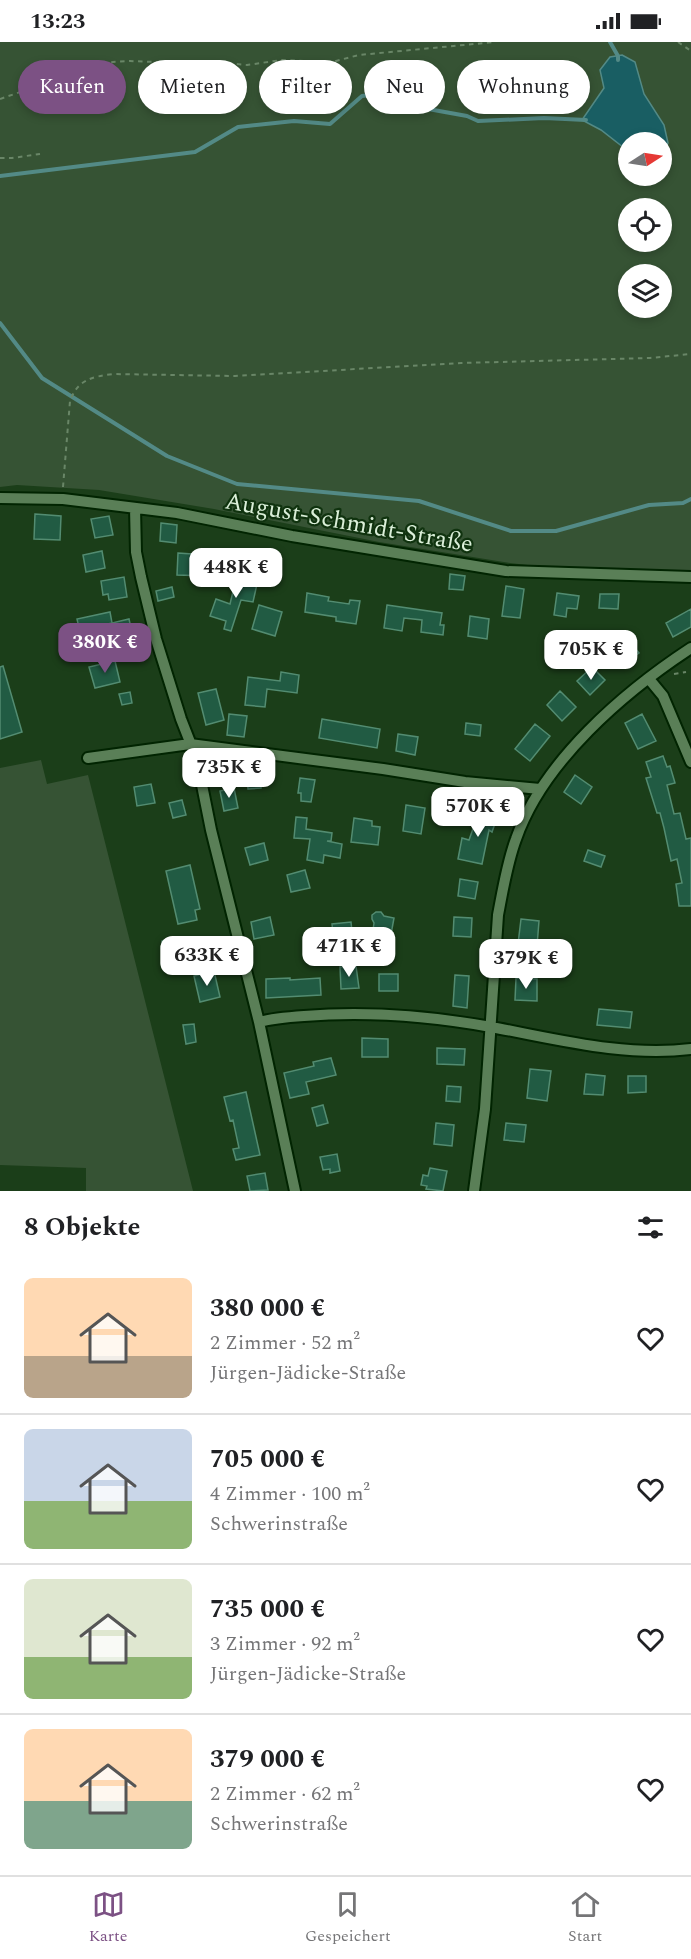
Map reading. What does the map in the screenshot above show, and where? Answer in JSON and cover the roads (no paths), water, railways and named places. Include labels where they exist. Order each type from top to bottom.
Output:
[{"type":"street","name":"August-Schmidt-Straße","points":[[0,498],[63,499],[177,513],[292,536],[489,569],[590,575],[691,577]]},
{"type":"street","points":[[135,508],[136,552],[141,578],[156,639],[197,760],[211,830],[259,1022],[295,1191]]},
{"type":"street","points":[[474,1191],[485,1109],[498,915],[516,838],[540,789],[558,764],[614,707],[691,648]]},
{"type":"street","points":[[649,679],[663,696],[691,762]]},
{"type":"street","points":[[88,758],[190,744],[465,782],[540,789]]},
{"type":"street","points":[[259,1022],[269,1019],[321,1015],[365,1014],[489,1027],[570,1044],[632,1050],[691,1049]]},
{"type":"water","points":[[622,55],[635,62],[644,94],[664,125],[666,132],[618,132],[618,143],[601,130],[582,120],[586,114],[590,114],[590,108],[604,88],[600,70],[610,57]]},
{"type":"waterway","points":[[610,42],[618,60]]},
{"type":"waterway","points":[[0,176],[195,152],[238,127],[294,121],[330,124],[362,96],[384,93],[417,107],[467,116],[478,121],[544,118],[586,120]]},
{"type":"waterway","points":[[0,323],[42,378],[167,456],[237,484],[419,501],[511,531],[556,531],[649,505],[683,503],[691,499]]}]
